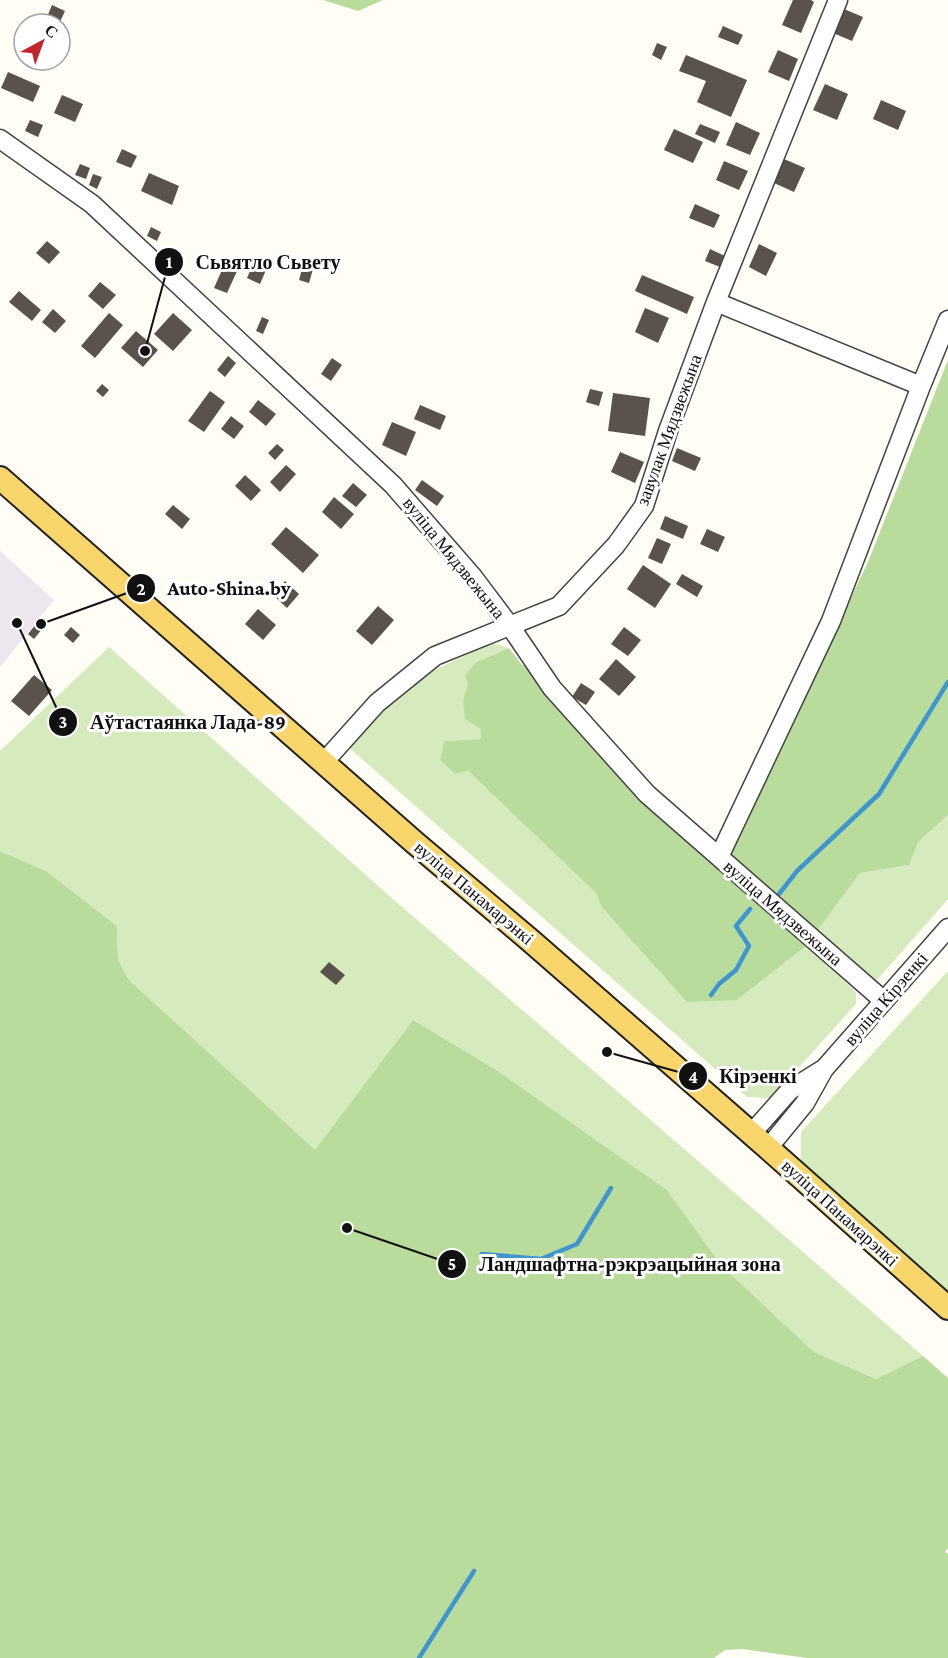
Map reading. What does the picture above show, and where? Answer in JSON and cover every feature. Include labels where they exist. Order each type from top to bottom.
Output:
[{"type":"main road","name":"вуліца Панамарэнкі","points":[[0,478],[948,1308]]},
{"type":"street","name":"завулак Мядзвежына","points":[[324,762],[377,704],[435,656],[559,606],[616,545],[644,506],[668,431],[716,302],[838,0]]},
{"type":"street","name":"вуліца Мядзвежына","points":[[0,139],[92,204],[393,485],[473,577],[552,688],[647,794],[884,1001]]},
{"type":"street","points":[[716,302],[921,386]]},
{"type":"street","points":[[719,857],[831,621],[948,320]]},
{"type":"street","name":"вуліца Кірэенкі","points":[[759,1141],[790,1090],[824,1069],[948,928]]},
{"type":"shaded area","points":[[0,551],[54,600],[0,667]]},
{"type":"green space","points":[[323,0],[383,0],[358,11]]},
{"type":"green space","points":[[948,360],[948,815],[918,842],[909,865],[860,873],[815,934],[726,856],[868,562]]},
{"type":"green space","points":[[492,643],[509,648],[477,662],[463,699],[480,728],[481,739],[444,741],[440,760],[455,774],[468,771],[596,893],[601,906],[737,1000],[806,946],[856,992],[856,1004],[771,1098],[747,1097],[346,745],[398,692],[430,672]]},
{"type":"green space","points":[[109,647],[394,900],[923,1356],[876,1379],[814,1352],[722,1266],[667,1190],[498,1071],[413,1020],[315,1151],[129,980],[118,960],[117,926],[46,871],[0,851],[0,751]]},
{"type":"green space","points":[[509,648],[522,665],[535,670],[646,796],[806,946],[737,1000],[687,1002],[601,906],[596,893],[468,771],[455,774],[440,760],[444,741],[481,739],[480,728],[465,719],[463,699],[468,684],[465,675],[477,662]]},
{"type":"green space","points":[[948,815],[948,899],[877,980],[865,981],[815,934],[860,873],[908,865],[918,842]]},
{"type":"green space","points":[[0,851],[46,871],[117,926],[118,960],[129,980],[315,1150],[413,1020],[498,1071],[667,1190],[722,1266],[814,1352],[876,1379],[923,1356],[948,1378],[948,1548],[945,1552],[948,1554],[948,1658],[807,1658],[743,1649],[725,1650],[714,1658],[0,1658]]},
{"type":"green space","points":[[948,971],[948,1293],[801,1164],[801,1132]]},
{"type":"building","points":[[793,0],[814,2],[801,33],[782,25]]},
{"type":"building","points":[[52,5],[65,11],[65,12],[49,12]]},
{"type":"building","points":[[844,9],[863,17],[852,41],[833,33]]},
{"type":"building","points":[[723,26],[743,35],[738,45],[718,37]]},
{"type":"building","points":[[657,43],[667,47],[661,60],[652,55]]},
{"type":"building","points":[[778,50],[798,59],[789,81],[768,72]]},
{"type":"building","points":[[686,55],[747,80],[731,117],[697,102],[706,81],[679,71]]},
{"type":"building","points":[[8,72],[40,86],[33,102],[1,88]]},
{"type":"building","points":[[825,84],[848,94],[837,120],[813,110]]},
{"type":"building","points":[[62,95],[83,104],[75,122],[54,113]]},
{"type":"building","points":[[881,100],[906,111],[898,130],[873,119]]},
{"type":"building","points":[[30,120],[43,125],[38,137],[25,131]]},
{"type":"building","points":[[736,122],[760,133],[750,155],[726,145]]},
{"type":"building","points":[[700,124],[720,132],[715,143],[695,134]]},
{"type":"building","points":[[674,129],[703,142],[693,163],[664,150]]},
{"type":"building","points":[[122,149],[137,156],[131,168],[116,162]]},
{"type":"building","points":[[784,159],[805,168],[794,192],[774,183]]},
{"type":"building","points":[[724,161],[748,171],[739,190],[716,180]]},
{"type":"building","points":[[80,164],[90,168],[86,179],[75,175]]},
{"type":"building","points":[[149,173],[179,186],[172,205],[141,191]]},
{"type":"building","points":[[93,174],[102,177],[97,189],[89,185]]},
{"type":"building","points":[[695,204],[720,215],[714,228],[689,218]]},
{"type":"building","points":[[151,227],[161,232],[157,241],[147,236]]},
{"type":"building","points":[[47,241],[60,252],[49,264],[36,253]]},
{"type":"building","points":[[759,244],[777,253],[766,276],[749,267]]},
{"type":"building","points":[[710,249],[725,256],[720,267],[705,261]]},
{"type":"building","points":[[305,258],[315,262],[309,283],[299,280]]},
{"type":"building","points":[[225,263],[238,269],[227,293],[214,288]]},
{"type":"building","points":[[253,264],[266,270],[260,284],[247,278]]},
{"type":"building","points":[[642,275],[694,297],[687,314],[635,291]]},
{"type":"building","points":[[100,282],[116,295],[103,309],[88,296]]},
{"type":"building","points":[[19,291],[41,310],[32,321],[9,302]]},
{"type":"building","points":[[645,308],[669,318],[658,343],[635,332]]},
{"type":"building","points":[[53,309],[66,321],[55,333],[42,322]]},
{"type":"building","points":[[109,313],[123,325],[95,358],[81,346]]},
{"type":"building","points":[[173,313],[192,330],[173,351],[154,334]]},
{"type":"building","points":[[262,317],[269,320],[263,334],[256,331]]},
{"type":"building","points":[[136,331],[158,350],[143,367],[121,348]]},
{"type":"building","points":[[228,356],[236,363],[225,377],[217,370]]},
{"type":"building","points":[[332,358],[342,365],[331,381],[321,374]]},
{"type":"building","points":[[102,384],[109,390],[103,397],[96,391]]},
{"type":"building","points":[[590,389],[603,392],[599,406],[586,402]]},
{"type":"building","points":[[210,391],[225,402],[204,432],[188,421]]},
{"type":"building","points":[[613,393],[650,398],[645,436],[608,431]]},
{"type":"building","points":[[258,400],[276,414],[266,426],[249,412]]},
{"type":"building","points":[[420,405],[446,416],[440,430],[414,419]]},
{"type":"building","points":[[231,416],[244,426],[234,439],[221,429]]},
{"type":"building","points":[[392,422],[416,432],[406,456],[382,445]]},
{"type":"building","points":[[277,444],[284,450],[275,460],[268,453]]},
{"type":"building","points":[[677,448],[701,458],[695,471],[672,461]]},
{"type":"building","points":[[620,452],[644,462],[635,483],[611,472]]},
{"type":"building","points":[[286,465],[296,474],[280,492],[270,482]]},
{"type":"building","points":[[245,475],[261,490],[251,501],[235,486]]},
{"type":"building","points":[[422,480],[444,496],[437,506],[415,490]]},
{"type":"building","points":[[353,483],[367,495],[356,507],[342,496]]},
{"type":"building","points":[[334,497],[354,514],[341,529],[322,512]]},
{"type":"building","points":[[173,505],[190,519],[182,529],[165,514]]},
{"type":"building","points":[[665,516],[688,526],[683,539],[660,529]]},
{"type":"building","points":[[286,527],[319,555],[303,573],[271,544]]},
{"type":"building","points":[[707,529],[725,537],[718,552],[700,544]]},
{"type":"building","points":[[657,538],[671,544],[662,564],[648,558]]},
{"type":"building","points":[[643,565],[671,584],[655,608],[627,589]]},
{"type":"building","points":[[682,574],[703,586],[697,597],[676,584]]},
{"type":"building","points":[[285,581],[299,594],[287,608],[273,595]]},
{"type":"building","points":[[378,606],[394,620],[372,645],[356,631]]},
{"type":"building","points":[[258,609],[276,625],[263,640],[245,624]]},
{"type":"building","points":[[40,619],[46,624],[34,639],[28,634]]},
{"type":"building","points":[[71,627],[80,635],[73,643],[64,635]]},
{"type":"building","points":[[624,627],[641,640],[628,656],[611,644]]},
{"type":"building","points":[[616,659],[636,677],[619,696],[599,679]]},
{"type":"building","points":[[34,675],[52,690],[29,716],[11,701]]},
{"type":"building","points":[[581,683],[595,692],[586,705],[572,697]]},
{"type":"building","points":[[329,962],[345,975],[336,985],[320,972]]},
{"type":"waterway","points":[[779,894],[797,871],[879,794],[948,682]]},
{"type":"waterway","points":[[711,995],[719,984],[736,970],[749,946],[736,926],[750,909]]},
{"type":"waterway","points":[[482,1254],[541,1259],[577,1244],[611,1188]]},
{"type":"waterway","points":[[419,1658],[474,1571]]},
{"type":"place","name":"Сьвятло Сьвету","points":[[145,351]]},
{"type":"place","name":"Аўтастаянка Лада-89","points":[[17,623]]},
{"type":"place","name":"Auto-Shina.by","points":[[41,624]]},
{"type":"place","name":"Кірэенкі","points":[[607,1052]]},
{"type":"place","name":"Ландшафтна-рэкрэацыйная зона","points":[[347,1228]]}]
